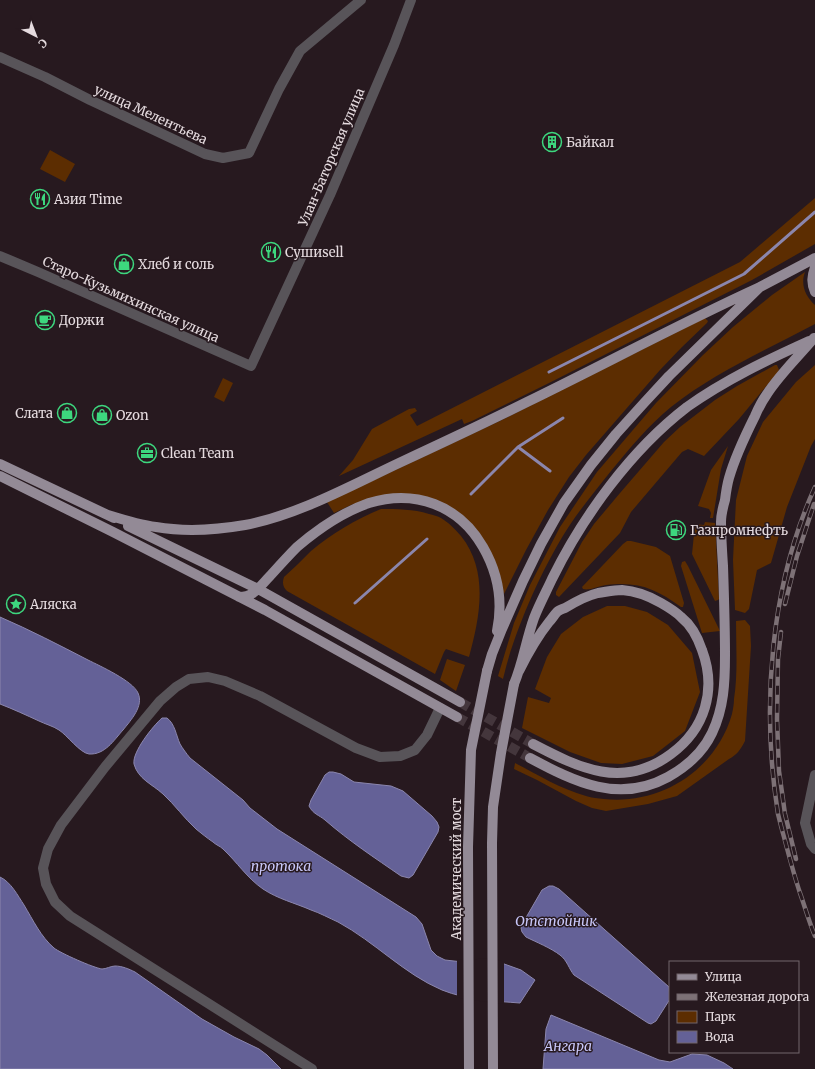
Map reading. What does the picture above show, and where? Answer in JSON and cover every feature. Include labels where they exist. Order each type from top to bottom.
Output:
[{"type":"main road","points":[[108,515],[156,527],[186,530],[235,526],[278,516],[322,499],[463,434],[711,310],[760,288],[815,258]]},
{"type":"main road","points":[[815,267],[812,279],[815,292]]},
{"type":"main road","points":[[492,654],[523,581],[541,544],[564,503],[591,466],[616,434],[654,392],[760,288]]},
{"type":"main road","points":[[520,670],[534,618],[559,566],[573,540],[589,516],[630,462],[661,429],[702,397],[746,371],[815,338]]},
{"type":"main road","points":[[530,758],[584,784],[608,789],[629,790],[661,781],[683,768],[695,757],[707,742],[719,716],[725,679],[721,520],[728,478],[745,435],[765,396],[776,381],[815,338]]},
{"type":"main road","points":[[0,464],[258,589],[460,702]]},
{"type":"main road","points":[[0,476],[272,614],[457,717]]},
{"type":"main road","points":[[239,597],[248,596],[258,589],[282,562],[302,544],[323,527],[341,516],[370,503],[387,499],[408,498],[426,501],[446,509],[459,517],[473,532],[485,551],[495,574],[500,613],[492,654]]},
{"type":"main road","points":[[272,597],[268,591],[268,584],[272,575],[282,562]]},
{"type":"main road","points":[[492,1069],[493,807],[500,753],[514,684],[520,670],[533,645],[557,612],[589,595],[621,590],[634,592],[667,606],[682,618],[692,630],[704,654],[708,671],[706,701],[702,716],[688,739],[667,757],[653,765],[631,772],[607,773],[590,770],[559,758],[533,744]]},
{"type":"main road","name":"Академический мост","points":[[469,1069],[468,847],[471,750],[487,670],[492,654]]},
{"type":"street","name":"улица Мелентьева","points":[[0,57],[206,154],[223,158],[249,153],[279,89],[300,50],[361,0]]},
{"type":"street","name":"Улан-Баторская улица","points":[[251,366],[330,195],[394,45],[411,0]]},
{"type":"street","name":"Старо-Кузьмихинская улица","points":[[0,256],[251,366]]},
{"type":"street","points":[[312,1069],[70,916],[55,902],[46,884],[43,868],[48,849],[61,825],[105,767],[160,701],[176,687],[189,679],[208,677],[225,680],[260,696],[356,748],[380,757],[400,756],[415,750],[427,735],[440,708]]},
{"type":"street","points":[[815,774],[806,823],[811,844],[815,849]]},
{"type":"green space","points":[[50,150],[75,164],[65,182],[40,169]]},
{"type":"green space","points":[[815,198],[815,244],[752,280],[472,421],[464,424],[462,419],[339,476],[353,460],[372,429],[409,409],[415,408],[417,411],[410,415],[417,426],[740,262]]},
{"type":"green space","points":[[805,272],[803,282],[809,298],[815,305],[815,324],[741,362],[688,394],[671,407],[640,438],[611,471],[566,530],[540,578],[526,611],[512,648],[503,679],[498,676],[514,623],[530,585],[560,527],[597,472],[656,403],[703,355],[733,327],[772,295]]},
{"type":"green space","points":[[705,318],[708,321],[707,323],[660,370],[586,455],[569,477],[548,510],[504,594],[491,556],[436,500],[353,504],[334,513],[327,502],[502,420]]},
{"type":"green space","points":[[777,365],[779,370],[777,373],[739,419],[704,456],[688,449],[682,452],[631,512],[620,533],[559,597],[556,595],[556,592],[582,542],[594,524],[664,442],[680,427],[715,400]]},
{"type":"green space","points":[[815,365],[815,439],[787,507],[771,563],[757,570],[749,609],[745,613],[735,610],[733,560],[736,500],[747,456],[763,422],[796,382]]},
{"type":"green space","points":[[223,378],[233,383],[224,402],[214,397]]},
{"type":"green space","points":[[728,446],[721,469],[713,518],[710,518],[711,513],[709,509],[698,506],[711,470]]},
{"type":"green space","points":[[381,509],[417,511],[441,518],[452,526],[461,536],[470,550],[476,564],[479,579],[479,610],[469,657],[446,649],[435,674],[287,591],[283,583],[284,577],[311,551],[353,522]]},
{"type":"green space","points":[[705,522],[715,523],[719,599],[715,601],[692,554],[695,524],[704,525]]},
{"type":"green space","points":[[627,541],[656,547],[670,556],[684,603],[683,607],[655,591],[638,585],[618,584],[583,589],[582,587]]},
{"type":"green space","points":[[685,561],[720,631],[702,633],[681,566],[682,562]]},
{"type":"green space","points":[[607,606],[625,606],[647,612],[668,625],[692,653],[700,692],[685,731],[653,756],[622,764],[601,763],[570,752],[522,728],[528,697],[549,703],[551,698],[535,689],[547,657],[561,634],[583,617]]},
{"type":"green space","points":[[745,620],[750,626],[751,646],[745,741],[735,755],[677,796],[648,804],[606,811],[592,808],[576,801],[514,769],[515,763],[568,790],[588,797],[604,799],[625,799],[646,796],[665,790],[683,780],[699,767],[713,752],[724,734],[732,714],[736,680],[736,621]]},
{"type":"green space","points":[[447,659],[465,665],[456,691],[440,680]]},
{"type":"water","points":[[0,617],[108,670],[135,688],[139,698],[136,713],[109,746],[95,754],[85,753],[57,729],[0,704]]},
{"type":"water","name":"протока","points":[[162,718],[167,718],[170,720],[180,744],[190,758],[243,800],[250,808],[277,829],[416,917],[422,924],[431,950],[437,956],[445,960],[463,962],[493,960],[521,970],[535,980],[520,1003],[471,998],[442,990],[402,967],[365,939],[338,922],[275,896],[257,885],[223,849],[196,829],[159,790],[139,774],[136,769],[134,759],[136,753],[149,733]]},
{"type":"water","points":[[329,772],[341,774],[354,782],[391,786],[403,791],[437,822],[439,827],[438,832],[413,875],[409,878],[401,876],[312,811],[309,806],[311,800],[325,775]]},
{"type":"water","points":[[0,877],[8,882],[41,934],[54,948],[70,957],[98,968],[104,969],[118,966],[135,972],[202,1019],[259,1049],[281,1069],[0,1069]]},
{"type":"water","name":"Отстойник","points":[[549,886],[559,889],[669,987],[669,1001],[656,1021],[651,1024],[648,1023],[574,975],[560,955],[526,937],[521,928],[542,890]]},
{"type":"water","name":"Ангара","points":[[551,1015],[659,1060],[670,1062],[692,1054],[707,1055],[733,1069],[543,1069],[546,1029]]},
{"type":"pier","points":[[493,958],[504,962],[504,1004],[457,997],[457,959]]},
{"type":"waterway","points":[[549,372],[744,274],[815,212]]},
{"type":"waterway","points":[[471,494],[518,447],[563,418]]},
{"type":"waterway","points":[[518,447],[550,471]]},
{"type":"waterway","points":[[355,603],[427,539]]},
{"type":"tunnel","points":[[460,702],[533,744]]},
{"type":"tunnel","points":[[457,717],[530,758]]},
{"type":"railway","points":[[815,487],[800,525],[788,565],[779,606],[773,648],[770,690],[770,732],[778,814],[796,879],[815,936]]},
{"type":"railway","points":[[785,604],[797,556],[814,504]]},
{"type":"railway","points":[[781,632],[778,659],[777,719],[779,771],[785,814],[796,859]]},
{"type":"place","name":"Байкал","points":[[552,142]]},
{"type":"place","name":"Азия Time","points":[[40,199]]},
{"type":"place","name":"Сушиsell","points":[[271,252]]},
{"type":"place","name":"Хлеб и соль","points":[[124,264]]},
{"type":"place","name":"Доржи","points":[[45,320]]},
{"type":"place","name":"Слата","points":[[67,413]]},
{"type":"place","name":"Ozon","points":[[102,415]]},
{"type":"place","name":"Clean Team","points":[[147,453]]},
{"type":"place","name":"Газпромнефть","points":[[676,530]]},
{"type":"place","name":"Аляска","points":[[16,604]]}]
